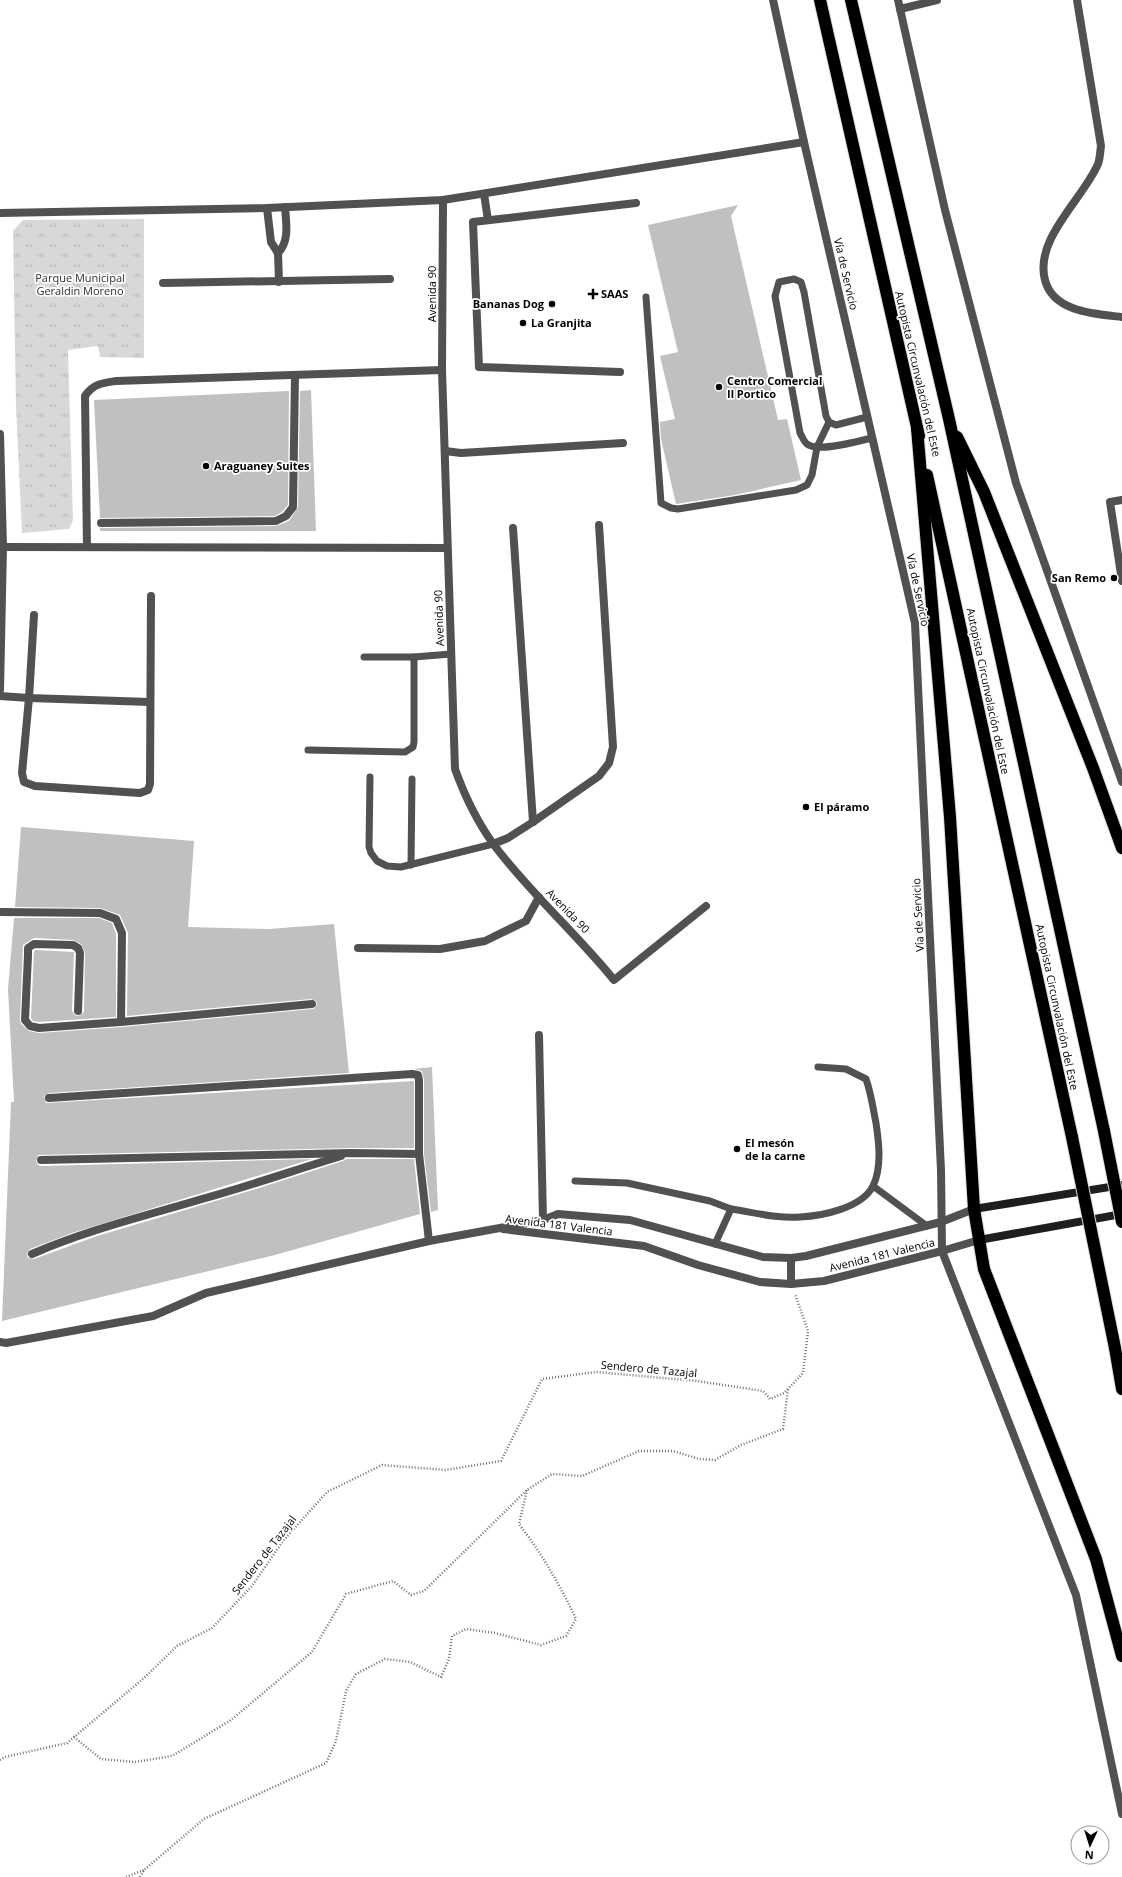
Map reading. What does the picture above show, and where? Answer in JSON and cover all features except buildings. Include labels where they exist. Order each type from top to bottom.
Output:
[{"type":"highway","name":"Autopista Circunvalación del Este","points":[[820,0],[917,428],[1072,1137],[1122,1389]]},
{"type":"highway","name":"Autopista Circunvalación del Este","points":[[851,0],[949,419],[1104,1130],[1122,1222]]},
{"type":"highway","points":[[949,419],[984,492],[1093,768],[1122,848]]},
{"type":"highway","points":[[917,428],[950,817],[974,1209],[979,1240],[984,1269],[1096,1559],[1122,1656]]},
{"type":"street","name":"Vía de Servicio","points":[[773,0],[804,142],[915,623],[940,1162],[942,1251],[1076,1595],[1122,1814]]},
{"type":"street","points":[[898,0],[945,210],[1016,483],[1122,782]]},
{"type":"street","points":[[900,9],[937,0]]},
{"type":"street","points":[[1077,0],[1100,146],[1099,163],[1062,220],[1045,251],[1042,271],[1047,288],[1054,298],[1072,308],[1102,315],[1122,317]]},
{"type":"street","points":[[0,213],[267,208],[443,200],[804,142]]},
{"type":"street","points":[[484,194],[488,220]]},
{"type":"street","name":"Avenida 90","points":[[443,200],[442,370],[455,769],[464,792],[493,844],[539,898],[588,948],[614,980],[706,906]]},
{"type":"street","points":[[620,372],[479,367],[472,222],[636,203]]},
{"type":"street","points":[[278,253],[284,246],[286,240],[285,207]]},
{"type":"street","points":[[267,208],[270,242],[278,253],[279,282]]},
{"type":"street","points":[[163,283],[390,279]]},
{"type":"street","points":[[87,547],[85,396],[90,388],[98,383],[116,381],[442,370]]},
{"type":"street","points":[[101,524],[276,521],[286,516],[293,506],[295,375]]},
{"type":"street","points":[[0,434],[3,547],[0,690]]},
{"type":"street","points":[[445,451],[460,453],[623,443]]},
{"type":"street","points":[[1122,500],[1110,502],[1122,581]]},
{"type":"street","points":[[493,844],[508,838],[533,822],[599,776],[609,763],[612,747],[599,525]]},
{"type":"street","points":[[513,528],[533,822]]},
{"type":"street","points":[[3,547],[447,548]]},
{"type":"street","points":[[34,615],[29,698],[22,773],[24,782],[35,786],[140,793],[148,790],[150,784],[151,596]]},
{"type":"street","points":[[0,696],[150,702]]},
{"type":"street","points":[[358,948],[440,949],[485,941],[526,921],[539,898]]},
{"type":"street","points":[[0,912],[100,913],[116,919],[122,933],[121,1022],[312,1004]]},
{"type":"street","points":[[78,1011],[80,953],[78,948],[73,945],[34,944],[28,948],[25,1020],[30,1026],[39,1028],[120,1022]]},
{"type":"street","points":[[539,1034],[543,1220]]},
{"type":"street","points":[[49,1098],[412,1074],[418,1075],[419,1154],[429,1241]]},
{"type":"street","points":[[41,1160],[351,1153],[419,1154]]},
{"type":"street","points":[[32,1254],[55,1244],[123,1222],[225,1193],[351,1153]]},
{"type":"street","name":"Avenida 181 Valencia","points":[[498,1228],[543,1220],[558,1214],[630,1220],[763,1257],[791,1258],[806,1256],[927,1226],[974,1209],[1122,1185]]},
{"type":"street","name":"Avenida 181 Valencia","points":[[498,1228],[644,1246],[698,1265],[760,1282],[791,1284],[824,1281],[979,1240],[1122,1214]]},
{"type":"street","points":[[0,1342],[6,1343],[153,1316],[206,1293],[429,1241],[498,1228]]},
{"type":"street","points":[[791,1258],[791,1284]]},
{"type":"lane","points":[[646,297],[662,503],[678,510],[796,490],[807,485],[812,474],[817,447],[829,422],[801,282],[794,279],[779,282],[775,296],[800,433],[807,444],[817,447],[831,446],[872,438]]},
{"type":"lane","points":[[829,422],[836,425],[868,417]]},
{"type":"lane","points":[[364,657],[451,654]]},
{"type":"lane","points":[[308,750],[405,752],[412,747],[414,742],[414,656]]},
{"type":"lane","points":[[370,777],[369,847],[371,853],[377,861],[387,866],[401,867],[493,844]]},
{"type":"lane","points":[[411,865],[412,779]]},
{"type":"lane","points":[[575,1181],[627,1183],[710,1201],[731,1209],[800,1218],[834,1212],[858,1202],[873,1186],[879,1161],[877,1133],[870,1091],[866,1079],[846,1069],[818,1067]]},
{"type":"lane","points":[[873,1186],[927,1226]]},
{"type":"lane","points":[[715,1244],[731,1209]]},
{"type":"path","name":"Sendero de Tazajal","points":[[0,1760],[5,1757],[67,1743],[144,1678],[177,1646],[212,1628],[252,1586],[283,1541],[327,1492],[382,1465],[445,1470],[501,1460],[542,1379],[596,1372],[697,1380],[763,1391],[770,1399],[784,1393],[804,1373],[808,1331],[791,1284]]},
{"type":"path","points":[[74,1737],[101,1759],[135,1762],[172,1756],[231,1720],[312,1652],[346,1594],[393,1581],[412,1596],[424,1591],[527,1490],[552,1474],[582,1476],[639,1451],[673,1451],[715,1460],[741,1445],[783,1429],[788,1389]]},
{"type":"path","points":[[126,1877],[144,1870],[204,1819],[326,1763],[336,1741],[346,1691],[356,1674],[385,1659],[410,1662],[441,1677],[449,1659],[452,1636],[466,1629],[495,1633],[541,1645],[566,1636],[576,1619],[559,1583],[535,1545],[519,1524],[527,1490]]},
{"type":"path","points":[[140,1877],[144,1870]]},
{"type":"green space","name":"Parque Municipal Geraldin Moreno","points":[[144,219],[144,358],[100,357],[98,346],[68,350],[73,520],[69,529],[22,533],[16,406],[13,231],[23,220]]},
{"type":"place","name":"SAAS","points":[[593,294]]},
{"type":"place","name":"Bananas Dog","points":[[552,304]]},
{"type":"place","name":"La Granjita","points":[[523,323]]},
{"type":"place","name":"Centro Comercial Il Portico","points":[[719,387]]},
{"type":"place","name":"Araguaney Suites","points":[[206,466]]},
{"type":"place","name":"San Remo","points":[[1114,578]]},
{"type":"place","name":"El páramo","points":[[806,807]]},
{"type":"place","name":"El mesón de la carne","points":[[737,1149]]}]
